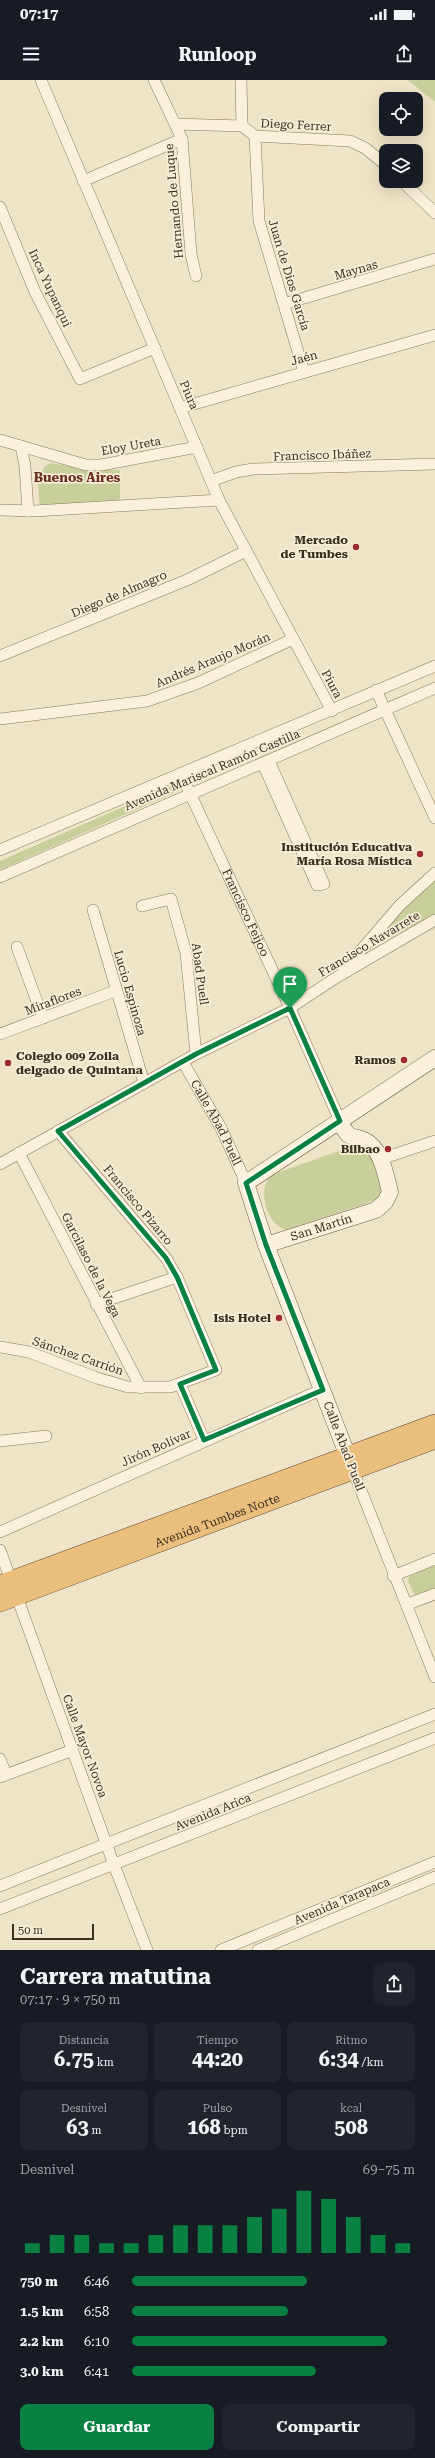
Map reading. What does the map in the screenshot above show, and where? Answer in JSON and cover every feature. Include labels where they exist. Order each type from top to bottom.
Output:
[{"type":"highway","name":"Avenida Tumbes Norte","points":[[7,1591],[350,1463],[435,1424]]},
{"type":"highway","name":"Avenida Tumbes Norte","points":[[350,1463],[435,1440]]},
{"type":"main road","points":[[246,1183],[435,1058]]},
{"type":"main road","name":"Francisco Feijoo","points":[[340,1121],[345,1133],[350,1137],[369,1143],[381,1159],[390,1192],[385,1202],[376,1210]]},
{"type":"main road","name":"Calle Abad Puell","points":[[246,1183],[266,1245],[350,1463]]},
{"type":"main road","name":"San Martín","points":[[266,1245],[376,1210]]},
{"type":"street","name":"Piura","points":[[41,80],[219,500],[332,710]]},
{"type":"street","name":"Hernando de Luque","points":[[154,80],[182,139],[191,254],[196,276]]},
{"type":"street","points":[[241,80],[242,126]]},
{"type":"street","name":"Diego Ferrer","points":[[176,124],[242,126],[255,136],[350,141],[365,148],[379,159]]},
{"type":"street","name":"Juan de Dios García","points":[[255,136],[259,221],[265,248],[284,304],[304,372]]},
{"type":"street","points":[[83,181],[182,139]]},
{"type":"street","points":[[409,188],[435,213]]},
{"type":"street","name":"Inca Yupanqui","points":[[0,207],[35,292],[80,379],[155,348]]},
{"type":"street","name":"Maynas","points":[[284,304],[435,260]]},
{"type":"street","name":"Jaén","points":[[180,408],[435,335]]},
{"type":"street","name":"Eloy Ureta","points":[[0,440],[86,465],[101,465],[197,447]]},
{"type":"street","points":[[21,446],[25,466],[28,511]]},
{"type":"street","name":"Francisco Ibáñez","points":[[211,481],[236,472],[253,469],[435,464]]},
{"type":"street","points":[[0,510],[28,511],[219,500]]},
{"type":"street","name":"Diego de Almagro","points":[[0,656],[187,580],[246,551]]},
{"type":"street","name":"Andrés Araujo Morán","points":[[0,719],[147,701],[198,683],[293,639]]},
{"type":"street","name":"Avenida Mariscal Ramón Castilla","points":[[0,850],[435,666]]},
{"type":"street","name":"Avenida Mariscal Ramón Castilla","points":[[0,876],[189,793],[266,762],[435,688]]},
{"type":"street","points":[[376,690],[435,818]]},
{"type":"street","points":[[266,762],[324,884],[317,885],[266,762]]},
{"type":"street","name":"Francisco Feijoo","points":[[182,774],[189,793],[290,1008],[340,1121]]},
{"type":"street","points":[[337,977],[400,905],[435,873]]},
{"type":"street","name":"Abad Puell","points":[[142,906],[171,898],[186,953],[196,1054]]},
{"type":"street","name":"Lucio Espinoza","points":[[93,910],[115,991],[144,1083]]},
{"type":"street","name":"Francisco Navarrete","points":[[0,1164],[196,1054],[290,1008],[337,977],[435,920]]},
{"type":"street","points":[[17,947],[43,1018]]},
{"type":"street","name":"Miraflores","points":[[0,1034],[115,991]]},
{"type":"street","name":"Calle Abad Puell","points":[[183,1062],[221,1128],[246,1183]]},
{"type":"street","name":"Francisco Pizarro","points":[[58,1131],[166,1258],[177,1277],[216,1370]]},
{"type":"street","points":[[381,1159],[435,1141]]},
{"type":"street","name":"Garcilaso de la Vega","points":[[19,1153],[96,1304],[141,1388]]},
{"type":"street","points":[[96,1304],[177,1277]]},
{"type":"street","name":"Sánchez Carrión","points":[[0,1346],[29,1352],[115,1384],[141,1388],[158,1388],[180,1384],[216,1370]]},
{"type":"street","points":[[180,1384],[204,1440]]},
{"type":"street","name":"Jirón Bolívar","points":[[0,1532],[204,1440],[323,1390]]},
{"type":"street","points":[[0,1441],[46,1436]]},
{"type":"street","name":"Calle Abad Puell","points":[[350,1463],[393,1576],[408,1604],[435,1677]]},
{"type":"street","name":"Calle Mayor Novoa","points":[[0,1550],[7,1591],[73,1750],[114,1865],[147,1950]]},
{"type":"street","points":[[393,1576],[435,1559]]},
{"type":"street","points":[[408,1604],[435,1594]]},
{"type":"street","points":[[0,1886],[107,1846],[435,1714]]},
{"type":"street","name":"Avenida Arica","points":[[0,1909],[435,1738]]},
{"type":"street","points":[[0,1759],[3,1776],[73,1750]]},
{"type":"street","points":[[222,1950],[435,1862]]},
{"type":"street","name":"Avenida Tarapaca","points":[[258,1950],[435,1877]]},
{"type":"green space","points":[[408,80],[435,80],[435,102]]},
{"type":"green space","points":[[50,463],[86,469],[120,470],[120,503],[40,508],[38,489],[39,477],[41,472]]},
{"type":"green space","points":[[184,780],[187,787],[0,870],[0,861]]},
{"type":"green space","points":[[435,879],[435,914],[372,948],[368,947],[369,943]]},
{"type":"green space","points":[[350,1147],[360,1147],[370,1151],[385,1189],[377,1200],[285,1230],[278,1226],[269,1213],[264,1197],[267,1181],[271,1175]]},
{"type":"green space","points":[[435,1565],[435,1589],[418,1596],[414,1594],[408,1581],[409,1576]]},
{"type":"place","name":"Mercado de Tumbes","points":[[356,547]]},
{"type":"place","name":"Institución Educativa María Rosa Mística","points":[[420,854]]},
{"type":"place","name":"Ramos","points":[[404,1060]]},
{"type":"place","name":"Colegio 009 Zoila delgado de Quintana","points":[[8,1063]]},
{"type":"place","name":"Bilbao","points":[[388,1149]]},
{"type":"place","name":"Isis Hotel","points":[[279,1318]]},
{"type":"district","name":"Buenos Aires","points":[[77,477]]},
{"type":"route","points":[[290,1008],[340,1121],[246,1183],[266,1245],[323,1390],[204,1440],[180,1384],[216,1370],[177,1277],[166,1258],[58,1131],[196,1054],[290,1008]]}]
